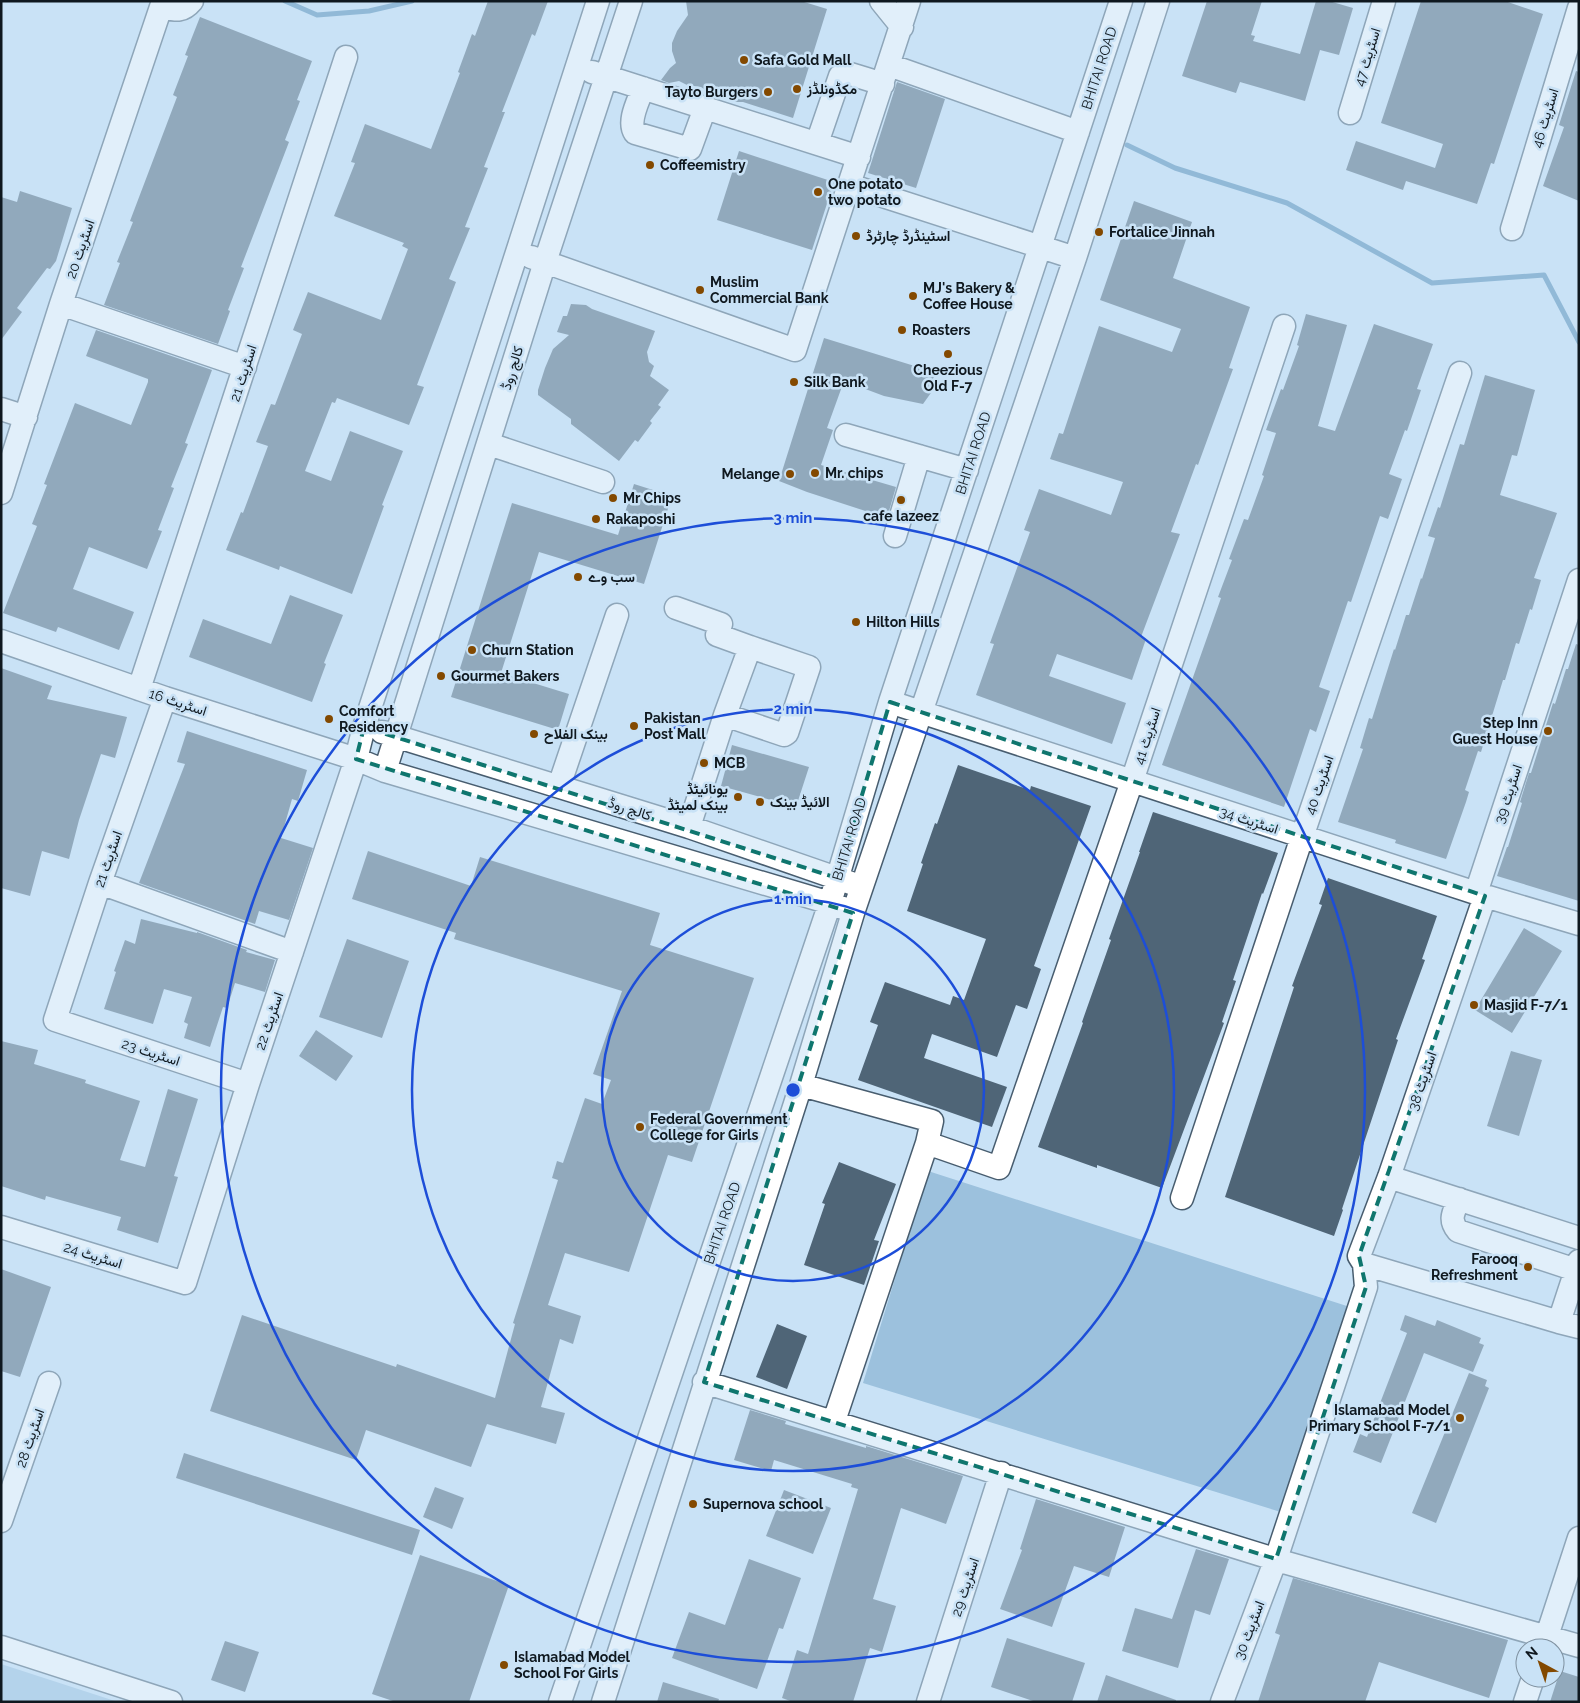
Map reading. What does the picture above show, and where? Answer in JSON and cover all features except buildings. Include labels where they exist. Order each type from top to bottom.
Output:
[{"type":"street","name":"اسٹریٹ 20","points":[[1,493],[61,304],[162,4],[175,10],[186,8],[192,1]]},
{"type":"street","points":[[598,1],[364,727],[356,759],[385,771],[830,903],[853,913]]},
{"type":"street","name":"کالج روڈ","points":[[385,771],[545,262],[631,1]]},
{"type":"street","points":[[881,1],[902,26]]},
{"type":"street","points":[[518,253],[795,350],[902,26],[908,1]]},
{"type":"street","name":"BHITAI ROAD","points":[[560,1702],[830,903],[890,702],[1121,1]]},
{"type":"street","name":"BHITAI ROAD","points":[[603,1702],[704,1382],[801,1085],[853,913],[1075,258],[1158,1]]},
{"type":"street","name":"اسٹریٹ 47","points":[[1350,113],[1384,1]]},
{"type":"street","name":"اسٹریٹ 46","points":[[1512,229],[1579,8]]},
{"type":"street","name":"اسٹریٹ 21","points":[[139,689],[346,57]]},
{"type":"street","points":[[577,67],[859,156]]},
{"type":"street","points":[[817,144],[840,76],[847,73],[886,75],[1078,132]]},
{"type":"street","points":[[643,88],[632,120],[632,127],[635,133],[690,149],[692,148],[705,108]]},
{"type":"street","points":[[849,185],[1075,258]]},
{"type":"street","points":[[61,304],[245,367]]},
{"type":"street","name":"اسٹریٹ 41","points":[[927,1143],[999,1168],[1132,781],[1284,326]]},
{"type":"street","name":"اسٹریٹ 40","points":[[1182,1198],[1302,837],[1460,374]]},
{"type":"street","points":[[1,408],[26,417]]},
{"type":"street","points":[[846,435],[967,470]]},
{"type":"street","points":[[489,444],[603,482]]},
{"type":"street","points":[[895,536],[919,456]]},
{"type":"street","name":"اسٹریٹ 39","points":[[1480,895],[1579,580]]},
{"type":"street","points":[[676,608],[721,624],[717,635],[809,666],[784,735],[725,715]]},
{"type":"street","points":[[559,786],[617,615]]},
{"type":"street","name":"اسٹریٹ 16","points":[[1,641],[164,698],[356,759]]},
{"type":"street","points":[[688,827],[750,647]]},
{"type":"street","name":"اسٹریٹ 21","points":[[55,1020],[164,698]]},
{"type":"street","name":"اسٹریٹ 34","points":[[890,702],[1480,895],[1579,924]]},
{"type":"street","name":"کالج روڈ","points":[[364,727],[688,827],[862,886]]},
{"type":"street","name":"اسٹریٹ 22","points":[[185,1283],[248,1084],[356,759]]},
{"type":"street","points":[[100,884],[292,952]]},
{"type":"street","name":"اسٹریٹ 38","points":[[1364,1264],[1359,1256],[1389,1177],[1480,895]]},
{"type":"street","name":"اسٹریٹ 23","points":[[55,1020],[248,1084]]},
{"type":"street","points":[[801,1085],[932,1122],[927,1143],[834,1422]]},
{"type":"street","points":[[1389,1177],[1579,1238]]},
{"type":"street","points":[[1364,1264],[1569,1325],[1577,1266],[1458,1231],[1453,1225],[1452,1217],[1459,1199]]},
{"type":"street","name":"اسٹریٹ 24","points":[[1,1227],[185,1283]]},
{"type":"street","name":"اسٹریٹ 30","points":[[1222,1702],[1276,1559],[1366,1287],[1364,1264]]},
{"type":"street","name":"اسٹریٹ 28","points":[[1,1521],[49,1382]]},
{"type":"street","points":[[704,1382],[1532,1638]]},
{"type":"street","name":"اسٹریٹ 29","points":[[928,1702],[1001,1473]]},
{"type":"street","points":[[1546,1638],[1579,1538]]},
{"type":"street","points":[[1565,1644],[1579,1646]]},
{"type":"street","points":[[1,1647],[171,1702]]},
{"type":"street","points":[[1525,1702],[1530,1688]]},
{"type":"highlighted area","points":[[890,702],[1485,896],[1359,1256],[1366,1287],[1276,1559],[704,1382],[853,913],[356,759],[364,727],[837,878]]},
{"type":"shaded area","points":[[928,1171],[1353,1308],[1284,1513],[863,1383]]},
{"type":"shaded area","points":[[1,1664],[118,1702],[1,1702]]},
{"type":"waterway","points":[[285,1],[317,15],[369,11],[412,1]]},
{"type":"waterway","points":[[1127,145],[1175,168],[1287,203],[1432,283],[1544,275],[1579,342]]},
{"type":"place","name":"Safa Gold Mall","points":[[744,60]]},
{"type":"place","name":"مکڈونلڈز","points":[[797,89]]},
{"type":"place","name":"Tayto Burgers","points":[[768,92]]},
{"type":"place","name":"Coffeemistry","points":[[650,165]]},
{"type":"place","name":"One potato two potato","points":[[818,192]]},
{"type":"place","name":"Fortalice Jinnah","points":[[1099,232]]},
{"type":"place","name":"اسٹینڈرڈ چارٹرڈ","points":[[856,236]]},
{"type":"place","name":"Muslim Commercial Bank","points":[[700,290]]},
{"type":"place","name":"MJ's Bakery & Coffee House","points":[[913,296]]},
{"type":"place","name":"Roasters","points":[[902,330]]},
{"type":"place","name":"Cheezious Old F-7","points":[[948,354]]},
{"type":"place","name":"Silk Bank","points":[[794,382]]},
{"type":"place","name":"Mr. chips","points":[[815,473]]},
{"type":"place","name":"Melange","points":[[790,474]]},
{"type":"place","name":"Mr Chips","points":[[613,498]]},
{"type":"place","name":"cafe lazeez","points":[[901,500]]},
{"type":"place","name":"Rakaposhi","points":[[596,519]]},
{"type":"place","name":"سب وے","points":[[578,577]]},
{"type":"place","name":"Hilton Hills","points":[[856,622]]},
{"type":"place","name":"Churn Station","points":[[472,650]]},
{"type":"place","name":"Gourmet Bakers","points":[[441,676]]},
{"type":"place","name":"Comfort Residency","points":[[329,719]]},
{"type":"place","name":"Pakistan Post Mall","points":[[634,726]]},
{"type":"place","name":"Step Inn Guest House","points":[[1548,731]]},
{"type":"place","name":"بینک الفلاح","points":[[534,734]]},
{"type":"place","name":"MCB","points":[[704,763]]},
{"type":"place","name":"یونائیٹڈ بینک لمیٹڈ","points":[[738,797]]},
{"type":"place","name":"الائیڈ بینک","points":[[760,802]]},
{"type":"place","name":"Masjid F-7/1","points":[[1474,1005]]},
{"type":"place","name":"Federal Government College for Girls","points":[[640,1127]]},
{"type":"place","name":"Farooq Refreshment","points":[[1528,1267]]},
{"type":"place","name":"Islamabad Model Primary School F-7/1","points":[[1460,1418]]},
{"type":"place","name":"Supernova school","points":[[693,1504]]},
{"type":"place","name":"Islamabad Model School For Girls","points":[[504,1665]]}]
